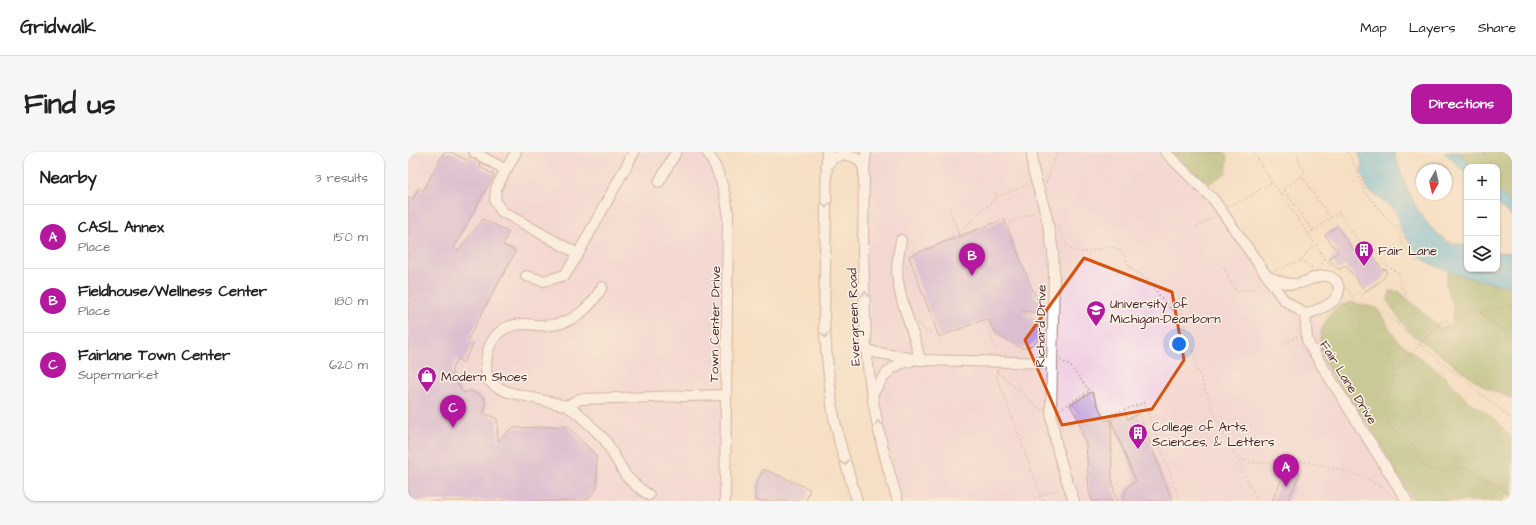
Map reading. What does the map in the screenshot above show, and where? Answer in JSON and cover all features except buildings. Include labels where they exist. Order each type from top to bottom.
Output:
[{"type":"street","points":[[474,152],[506,170]]},
{"type":"street","points":[[516,152],[496,188],[495,200],[501,211],[578,254]]},
{"type":"street","points":[[526,276],[544,281],[565,275],[634,152]]},
{"type":"street","points":[[659,182],[676,152]]},
{"type":"street","name":"Town Center Drive","points":[[707,152],[716,168],[724,191],[728,212],[725,501]]},
{"type":"street","name":"Evergreen Road","points":[[826,152],[824,322],[827,358],[833,412],[840,444],[857,501]]},
{"type":"street","name":"Evergreen Road","points":[[866,152],[864,170],[863,250],[866,348],[880,436],[898,501]]},
{"type":"street","name":"Richard Drive","points":[[1032,152],[1034,177],[1045,209],[1053,251],[1055,361],[1051,411],[1054,435],[1061,464],[1074,501]]},
{"type":"street","points":[[1164,152],[1187,172],[1214,200],[1283,299],[1305,316],[1333,301],[1339,292],[1337,282],[1333,278],[1319,274],[1300,284],[1289,284],[1268,276]]},
{"type":"street","points":[[826,166],[835,156],[850,154],[863,162],[864,170]]},
{"type":"street","points":[[900,240],[897,258],[897,272],[920,360]]},
{"type":"street","points":[[602,287],[592,302],[579,315],[571,319],[552,325],[524,324],[513,326],[501,331],[494,337],[489,345],[485,365],[486,379],[495,386],[508,392],[567,406],[579,414],[605,440],[626,476],[648,494]]},
{"type":"street","name":"Fair Lane Drive","points":[[1305,316],[1308,340],[1311,348],[1407,501]]},
{"type":"street","points":[[866,348],[872,352],[920,360],[1055,361]]},
{"type":"street","points":[[873,393],[885,374],[898,364],[920,360]]},
{"type":"street","points":[[567,406],[580,400],[726,395]]},
{"type":"path","points":[[1045,187],[1057,152]]},
{"type":"path","points":[[1254,152],[1272,182],[1335,272]]},
{"type":"path","points":[[1347,152],[1364,191],[1391,223],[1400,231],[1399,235],[1402,242],[1419,263]]},
{"type":"path","points":[[1481,152],[1492,164]]},
{"type":"path","points":[[1298,156],[1300,166],[1304,168],[1305,172],[1302,176],[1284,189],[1313,231]]},
{"type":"path","points":[[1500,171],[1512,181]]},
{"type":"path","points":[[1302,176],[1331,219]]},
{"type":"path","points":[[1226,206],[1245,198],[1272,182]]},
{"type":"path","points":[[958,233],[997,197],[1030,185]]},
{"type":"path","points":[[996,191],[997,197]]},
{"type":"path","points":[[949,208],[960,236]]},
{"type":"path","points":[[1293,212],[1297,208]]},
{"type":"path","points":[[1006,224],[1045,209]]},
{"type":"path","points":[[1308,234],[1339,213],[1364,248],[1375,250],[1387,266],[1398,273],[1400,277],[1400,284],[1407,296]]},
{"type":"path","points":[[1198,227],[1217,214]]},
{"type":"path","points":[[1057,224],[1067,245],[1075,251],[1084,252],[1111,247],[1118,249],[1124,255],[1131,268],[1146,279],[1169,307],[1183,320]]},
{"type":"path","points":[[1224,267],[1232,286],[1236,291],[1253,290],[1268,276],[1301,260],[1309,250],[1316,245]]},
{"type":"path","points":[[1301,260],[1311,266],[1319,274],[1325,258]]},
{"type":"path","points":[[1344,284],[1352,296],[1360,292],[1362,295],[1379,283]]},
{"type":"path","points":[[1180,298],[1178,303],[1184,317],[1183,320],[1188,339],[1194,352],[1199,375],[1227,439],[1257,501]]},
{"type":"path","points":[[1333,301],[1342,302],[1351,308],[1385,312],[1420,345],[1512,419]]},
{"type":"path","points":[[1512,305],[1481,312],[1512,338]]},
{"type":"path","points":[[1351,308],[1355,328],[1362,338],[1371,345],[1379,347],[1388,356],[1395,371]]},
{"type":"path","points":[[908,316],[919,322],[928,333],[937,331]]},
{"type":"path","points":[[986,319],[998,357]]},
{"type":"path","points":[[1449,320],[1440,323],[1395,371],[1385,411],[1386,420],[1392,429],[1404,436],[1414,447],[1420,462],[1430,471],[1466,468],[1496,484],[1512,498]]},
{"type":"path","points":[[1286,343],[1303,334]]},
{"type":"path","points":[[1055,361],[1071,367],[1091,391],[1057,411]]},
{"type":"path","points":[[997,368],[997,377],[1043,501]]},
{"type":"path","points":[[997,372],[1044,412]]},
{"type":"path","points":[[1396,432],[1405,425],[1413,414],[1418,414],[1420,410],[1420,402],[1413,400]]},
{"type":"path","points":[[1109,415],[1144,403],[1180,501]]},
{"type":"path","points":[[1234,452],[1252,464],[1292,460],[1336,469],[1369,480],[1380,486],[1397,501]]},
{"type":"path","points":[[1167,488],[1174,485]]},
{"type":"path","points":[[1035,498],[1063,488]]},
{"type":"highlighted area","points":[[1084,258],[1172,292],[1184,360],[1152,409],[1062,425],[1025,340]]},
{"type":"shaded area","points":[[408,152],[707,152],[724,191],[725,501],[408,501]]},
{"type":"shaded area","name":"University of Michigan-Dearborn","points":[[869,152],[1178,152],[1186,161],[1187,173],[1283,299],[1323,325],[1331,367],[1416,501],[900,501],[872,377],[867,273]]},
{"type":"green space","points":[[1171,152],[1225,152],[1228,158],[1226,173],[1209,184]]},
{"type":"green space","points":[[1458,152],[1512,152],[1512,204],[1500,192],[1500,164],[1471,164]]},
{"type":"green space","points":[[1448,271],[1512,286],[1512,399],[1483,386],[1411,333],[1395,313],[1388,301],[1390,291],[1400,292],[1440,328],[1452,325],[1454,306],[1446,285]]},
{"type":"green space","points":[[1350,302],[1377,308],[1397,340],[1445,377],[1469,402],[1497,421],[1512,439],[1512,496],[1505,497],[1502,501],[1414,501],[1369,425],[1341,389],[1324,361],[1320,347],[1321,333],[1334,310],[1338,306]]},
{"type":"water","points":[[1358,152],[1394,152],[1410,196],[1422,216],[1446,241],[1464,245],[1464,272],[1500,272],[1500,252],[1512,253],[1512,286],[1491,283],[1450,272],[1428,262],[1421,257],[1399,226],[1400,222],[1394,209],[1368,190],[1361,172],[1363,165]]},
{"type":"water","points":[[1444,152],[1458,152],[1471,164],[1464,164],[1464,171]]},
{"type":"water","points":[[1500,192],[1512,204],[1512,217],[1500,206]]},
{"type":"place","name":"Fair Lane","points":[[1364,267]]},
{"type":"place","name":"Fieldhouse/Wellness Center","points":[[972,276]]},
{"type":"place","name":"University of Michigan-Dearborn","points":[[1096,327]]},
{"type":"place","name":"Modern Shoes","points":[[427,393]]},
{"type":"place","name":"Fairlane Town Center","points":[[453,428]]},
{"type":"place","name":"College of Arts, Sciences, & Letters","points":[[1138,450]]},
{"type":"place","name":"CASL Annex","points":[[1286,487]]}]
